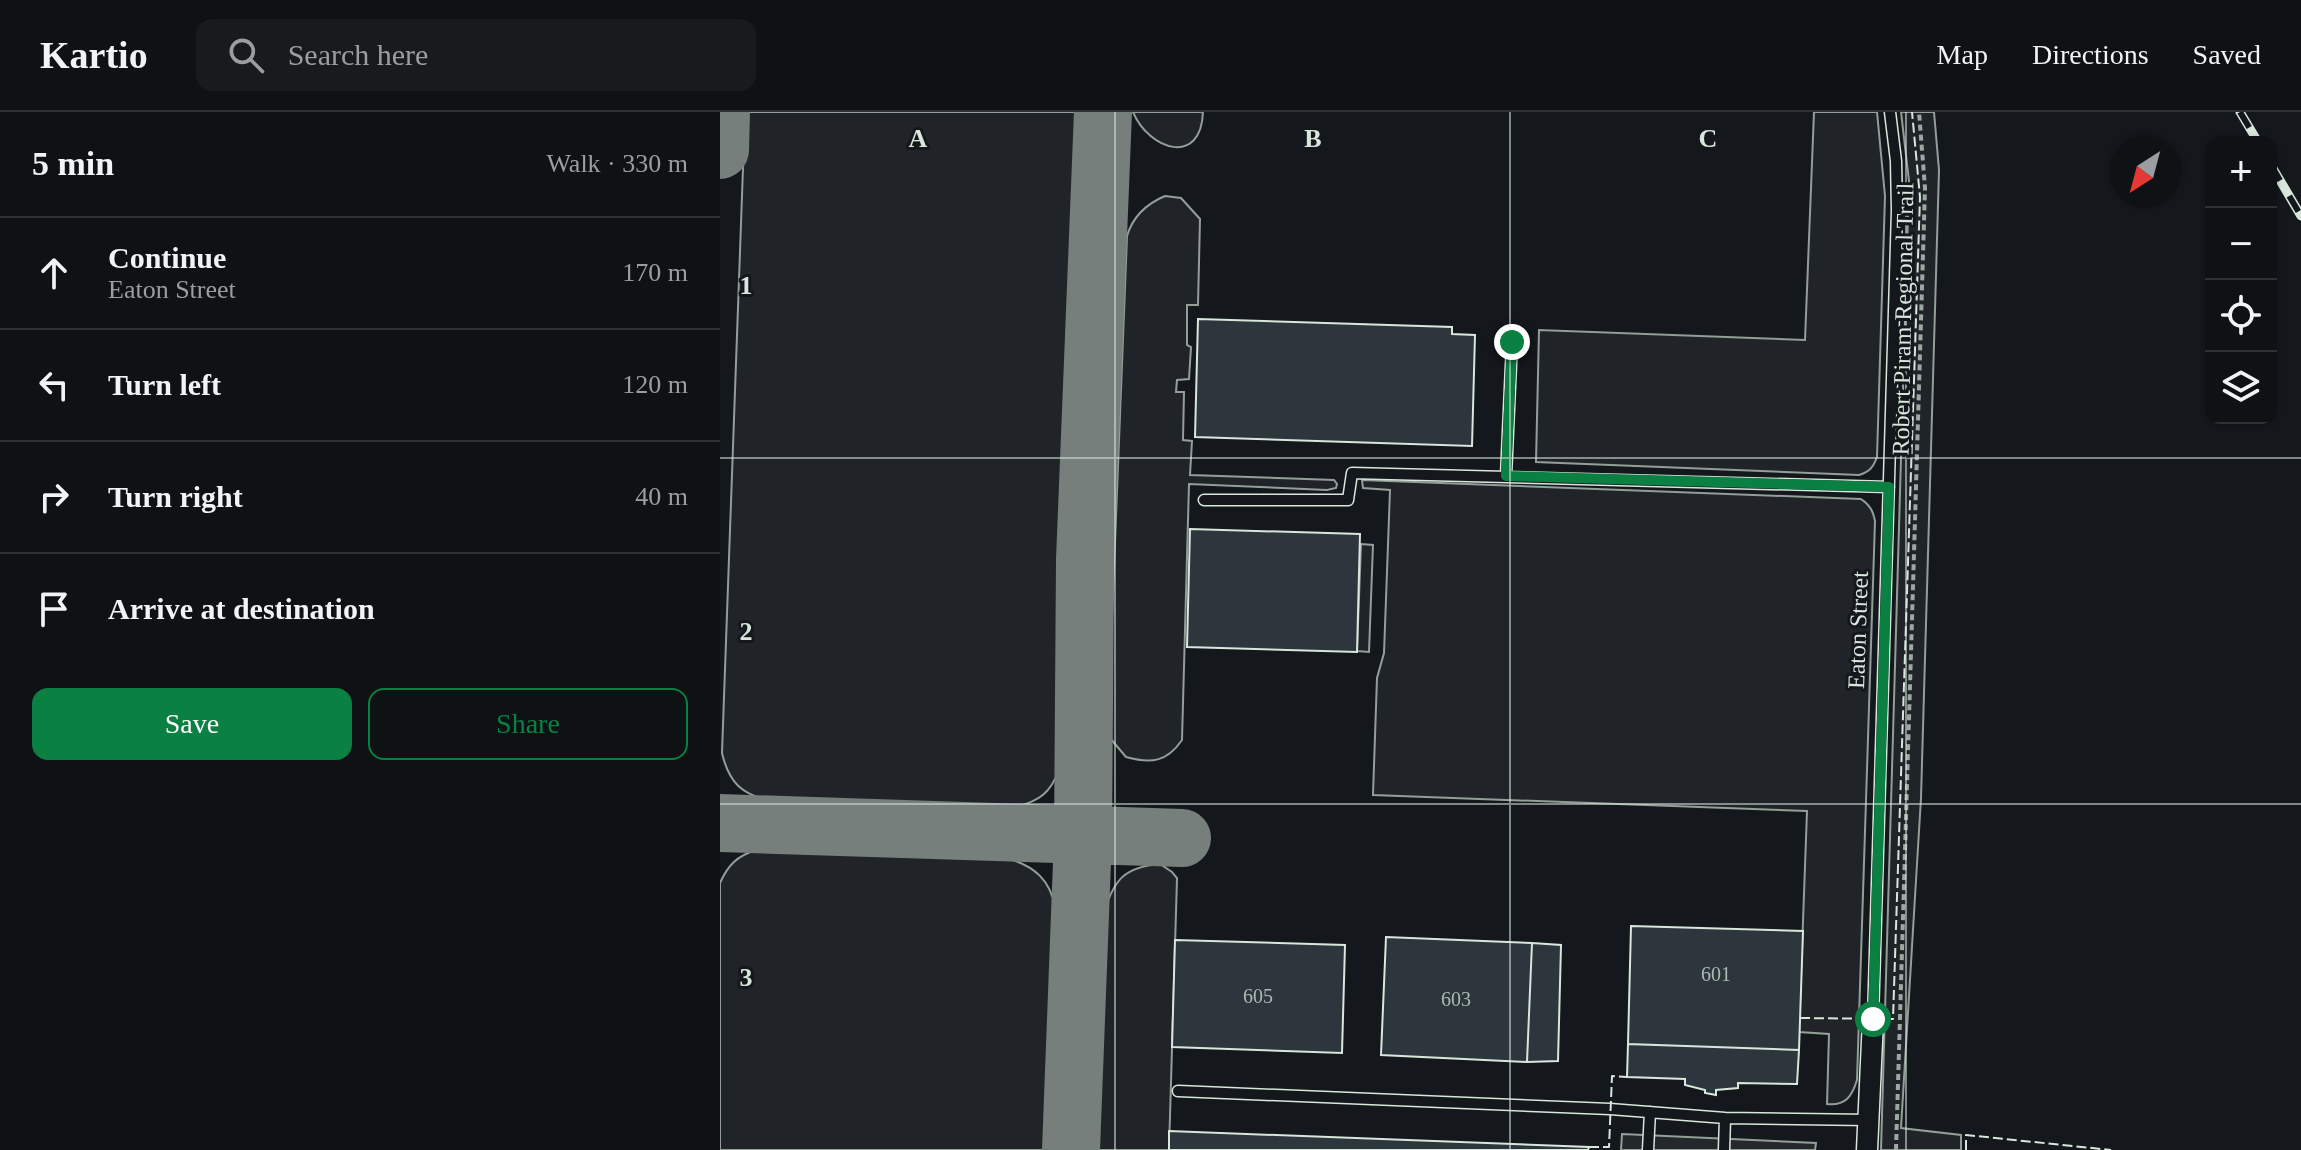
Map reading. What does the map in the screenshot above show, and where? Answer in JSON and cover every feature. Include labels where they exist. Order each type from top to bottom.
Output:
[{"type":"street","name":"Eaton Street","points":[[1867,1150],[1873,1019]]},
{"type":"lane","name":"Eaton Street","points":[[1873,1019],[1897,210],[1896,161],[1890,112]]},
{"type":"lane","points":[[1506,476],[1512,342]]},
{"type":"lane","points":[[1204,500],[1348,500],[1352,473],[1889,487]]},
{"type":"lane","points":[[1178,1091],[1594,1108],[1725,1118],[1869,1120]]},
{"type":"lane","points":[[1648,1150],[1650,1112]]},
{"type":"lane","points":[[1724,1150],[1725,1118]]},
{"type":"path","name":"Robert Piram Regional Trail","points":[[1896,1150],[1925,188],[1919,112]]},
{"type":"shaded area","points":[[745,112],[1080,112],[1059,769],[1048,790],[1031,802],[1016,807],[772,801],[745,791],[729,772],[722,753]]},
{"type":"shaded area","points":[[1133,112],[1203,112],[1200,129],[1193,141],[1173,147],[1150,136]]},
{"type":"shaded area","points":[[1814,112],[1877,112],[1885,196],[1877,457],[1872,467],[1859,475],[1536,462],[1539,330],[1805,340]]},
{"type":"shaded area","points":[[1901,112],[1934,112],[1939,170],[1921,798],[1901,1128],[1961,1135],[1961,1150],[1881,1150],[1909,181]]},
{"type":"shaded area","points":[[1165,196],[1181,198],[1200,219],[1198,305],[1187,305],[1187,345],[1191,347],[1189,379],[1177,380],[1176,392],[1184,392],[1183,440],[1192,441],[1190,475],[1334,480],[1337,484],[1336,488],[1327,490],[1189,484],[1182,740],[1164,757],[1143,760],[1126,757],[1110,738],[1108,722],[1127,236],[1141,212]]},
{"type":"shaded area","points":[[1362,480],[1861,499],[1869,506],[1875,521],[1857,1080],[1847,1099],[1827,1104],[1829,1034],[1799,1032],[1807,811],[1373,795],[1377,678],[1384,653],[1390,490],[1363,488]]},
{"type":"shaded area","points":[[1361,544],[1373,545],[1369,652],[1357,651]]},
{"type":"shaded area","points":[[756,850],[1010,859],[1040,876],[1049,889],[1055,907],[1046,1150],[720,1150],[720,883],[734,862]]},
{"type":"shaded area","points":[[1160,864],[1177,878],[1169,1150],[1094,1150],[1104,912],[1112,891],[1122,877],[1137,868]]},
{"type":"shaded area","points":[[1622,1134],[1816,1143],[1815,1150],[1621,1150]]},
{"type":"building","points":[[1198,319],[1452,327],[1452,334],[1475,335],[1472,446],[1195,437]]},
{"type":"building","points":[[1190,529],[1360,534],[1357,652],[1187,647]]},
{"type":"building","points":[[1631,926],[1803,931],[1799,1050],[1628,1044]]},
{"type":"building","points":[[1386,937],[1532,943],[1527,1062],[1381,1055]]},
{"type":"building","points":[[1175,940],[1345,945],[1342,1053],[1172,1047]]},
{"type":"building","points":[[1532,943],[1561,945],[1558,1061],[1527,1062]]},
{"type":"building","points":[[1628,1044],[1799,1050],[1797,1084],[1738,1083],[1738,1088],[1716,1090],[1716,1095],[1685,1085],[1685,1079],[1627,1077]]},
{"type":"building","points":[[1169,1131],[1589,1147],[1588,1150],[1169,1150]]},
{"type":"taxiway","points":[[720,150],[721,112]]},
{"type":"taxiway","points":[[1071,1150],[1083,836],[1085,560],[1103,112]]},
{"type":"taxiway","points":[[720,823],[1182,838]]},
{"type":"railway","points":[[2240,112],[2254,136]]},
{"type":"railway","points":[[2277,175],[2301,216]]},
{"type":"fence","points":[[1800,1018],[1893,1019],[1920,197],[1912,112]]},
{"type":"fence","points":[[1589,1147],[1609,1147],[1612,1076],[1627,1077]]},
{"type":"fence","points":[[1966,1150],[1966,1135],[2111,1150]]},
{"type":"route","points":[[1512,342],[1506,476],[1889,487],[1873,1019]]}]
